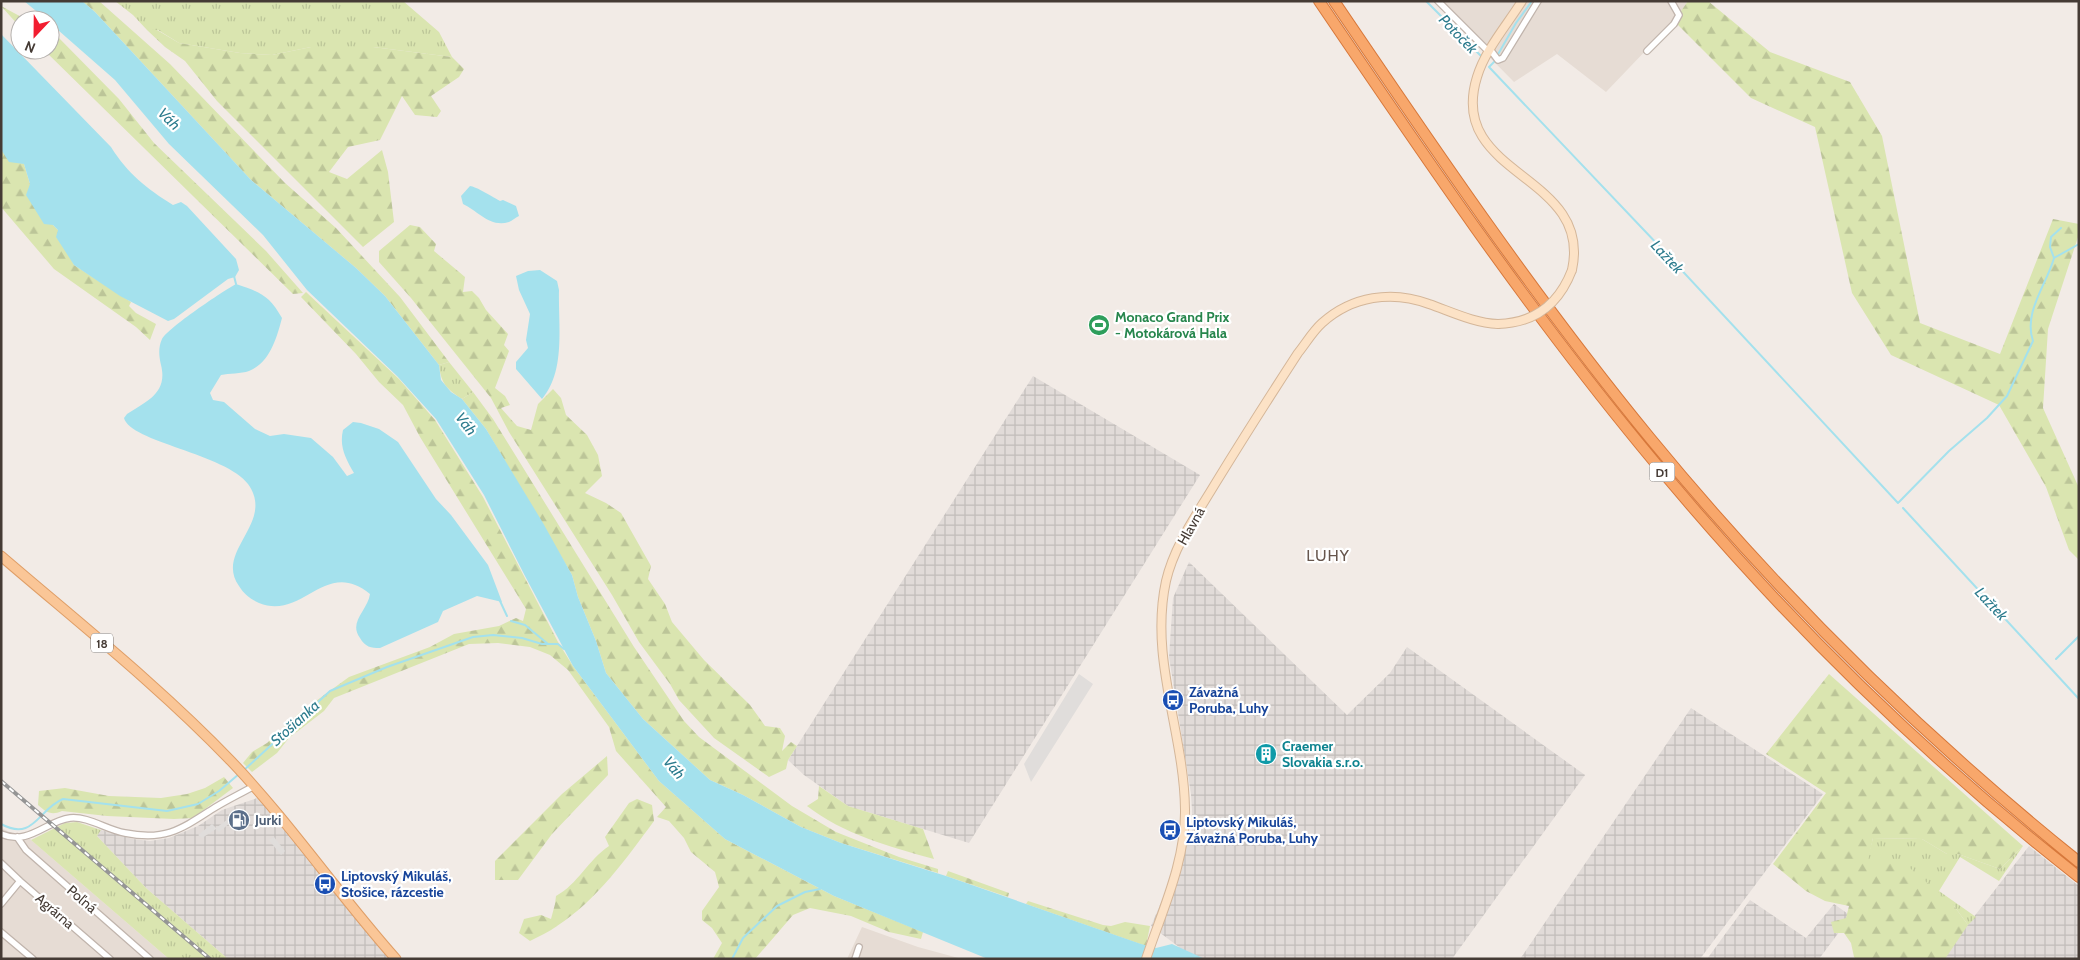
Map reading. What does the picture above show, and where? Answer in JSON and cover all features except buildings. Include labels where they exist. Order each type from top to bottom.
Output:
[{"type":"highway","name":"D1","points":[[1319,1],[1445,186],[1521,292],[1602,398],[1676,488],[1755,577],[1878,702],[1965,782],[2079,878]]},
{"type":"highway","name":"D1","points":[[1334,1],[1450,171],[1538,294],[1610,388],[1687,482],[1766,571],[1886,693],[1981,780],[2079,862]]},
{"type":"main road","name":"18","points":[[1,556],[180,711],[245,776],[396,959]]},
{"type":"street","points":[[1438,1],[1498,60],[1503,58],[1538,1]]},
{"type":"street","points":[[1490,54],[1522,1]]},
{"type":"street","points":[[1647,51],[1674,24],[1679,15],[1671,1]]},
{"type":"street","name":"Hlavná","points":[[1146,959],[1176,867],[1184,824],[1185,807],[1182,777],[1165,670],[1161,628],[1163,599],[1168,573],[1188,528],[1298,353],[1316,329],[1334,314],[1368,298],[1392,296],[1421,301],[1471,320],[1498,324],[1520,322],[1543,312],[1562,292],[1572,270],[1574,239],[1566,219],[1548,196],[1498,158],[1489,147],[1477,125],[1473,93],[1482,64],[1490,54]]},
{"type":"street","points":[[2,835],[18,837],[32,834],[61,820],[72,818],[86,820],[127,834],[150,836],[166,834],[188,826],[211,810],[254,786]]},
{"type":"street","name":"Poľná","points":[[18,837],[26,850],[150,959]]},
{"type":"street","name":"Agrárna","points":[[1,863],[20,882],[110,959]]},
{"type":"street","points":[[1,904],[20,882]]},
{"type":"street","points":[[1,932],[33,959]]},
{"type":"street","points":[[855,959],[859,947]]},
{"type":"shaded area","points":[[1434,1],[1688,1],[1674,21],[1606,92],[1557,54],[1514,82]]},
{"type":"shaded area","points":[[1033,376],[1200,475],[969,843],[848,806],[804,775],[788,760]]},
{"type":"shaded area","points":[[1189,562],[1347,715],[1390,673],[1407,647],[1585,775],[1452,959],[1205,959],[1176,955],[1179,947],[1151,926],[1193,828],[1191,794],[1169,657],[1173,598]]},
{"type":"shaded area","points":[[1079,674],[1093,684],[1031,782],[1024,764]]},
{"type":"shaded area","points":[[1691,708],[1823,794],[1700,959],[1520,959]]},
{"type":"shaded area","points":[[263,796],[396,959],[228,959],[146,888],[97,836],[101,830],[133,839],[150,841],[169,838],[198,826],[222,810]]},
{"type":"shaded area","points":[[232,816],[235,819],[219,832],[216,829],[202,838],[198,835],[212,824],[216,828]]},
{"type":"shaded area","points":[[1,828],[14,834],[23,833],[169,959],[1,959]]},
{"type":"shaded area","points":[[274,837],[285,851],[281,855],[269,840]]},
{"type":"shaded area","points":[[2029,846],[2079,886],[2079,959],[1941,959]]},
{"type":"shaded area","points":[[1750,900],[1806,938],[1834,904],[1851,916],[1819,959],[1707,959]]},
{"type":"shaded area","points":[[862,927],[918,947],[962,959],[847,959]]},
{"type":"green space","points":[[82,1],[99,1],[170,64],[285,183],[336,228],[400,297],[449,362],[439,365],[385,296],[356,268],[251,180],[95,12]]},
{"type":"green space","points":[[115,1],[403,1],[439,32],[452,57],[373,47],[311,47],[272,55],[240,53],[179,43],[158,30],[147,30],[133,15]]},
{"type":"green space","points":[[1688,1],[1708,1],[1770,52],[1850,82],[1882,136],[1920,323],[2000,354],[2053,219],[2079,224],[2079,234],[2048,329],[2043,408],[2079,488],[2079,560],[2069,550],[2046,487],[1999,405],[1891,355],[1852,293],[1815,127],[1751,98],[1674,21]]},
{"type":"green space","points":[[1,6],[10,11],[10,16]]},
{"type":"green space","points":[[147,30],[157,30],[179,43],[240,53],[272,55],[311,47],[373,47],[452,57],[464,69],[459,77],[431,96],[441,111],[437,117],[415,115],[402,96],[380,140],[348,147],[329,172],[347,179],[382,150],[388,172],[394,222],[363,247],[217,101],[185,61],[165,47]]},
{"type":"green space","points":[[60,39],[119,99],[154,143],[266,251],[303,293],[293,294],[54,60],[60,60]]},
{"type":"green space","points":[[1,148],[2,151],[24,164],[30,184],[53,225],[58,230],[74,265],[131,302],[129,306],[136,313],[156,324],[150,340],[136,327],[54,269],[1,207]]},
{"type":"green space","points":[[410,225],[420,227],[436,244],[434,251],[465,277],[463,292],[472,291],[508,334],[504,345],[509,351],[495,388],[505,396],[510,405],[501,408],[517,426],[531,430],[538,404],[553,389],[561,398],[566,415],[587,435],[598,455],[602,476],[585,493],[621,513],[651,566],[648,579],[665,604],[672,622],[704,660],[750,705],[765,726],[780,728],[785,736],[782,751],[791,742],[797,746],[788,760],[786,769],[769,777],[714,738],[679,700],[670,684],[639,642],[612,595],[509,432],[491,398],[411,298],[379,262],[379,251]]},
{"type":"green space","points":[[306,292],[399,379],[435,420],[483,497],[558,642],[573,666],[659,781],[725,839],[834,896],[923,932],[921,939],[889,932],[851,916],[810,908],[793,915],[755,959],[713,959],[722,943],[712,928],[702,920],[702,911],[719,887],[715,872],[691,852],[684,838],[669,821],[657,817],[666,807],[616,751],[609,727],[568,670],[550,655],[530,647],[498,643],[469,644],[334,698],[324,711],[289,738],[277,753],[252,772],[243,763],[252,752],[267,743],[298,714],[349,677],[430,647],[454,634],[499,626],[516,618],[523,621],[526,609],[420,437],[403,405],[379,382],[356,354],[301,297]]},
{"type":"green space","points":[[449,362],[473,392],[462,399],[449,389],[441,377],[439,365]]},
{"type":"green space","points":[[473,392],[493,419],[634,647],[684,721],[699,737],[792,806],[836,832],[899,857],[938,869],[938,873],[841,843],[801,827],[743,795],[710,780],[643,719],[606,673],[596,641],[578,597],[572,575],[486,429],[462,399]]},
{"type":"green space","points":[[1829,674],[2023,846],[2000,869],[1958,854],[1947,854],[1922,839],[1873,838],[1868,861],[1904,863],[1954,906],[1968,925],[1945,959],[1856,959],[1851,943],[1844,933],[1834,933],[1831,922],[1846,918],[1849,906],[1825,901],[1806,891],[1773,864],[1826,793],[1766,754]]},
{"type":"green space","points":[[607,756],[608,775],[552,834],[518,880],[495,880],[495,861],[562,794]]},
{"type":"green space","points":[[224,777],[233,788],[193,818],[107,816],[62,811],[52,813],[38,805],[39,791],[65,788],[109,796],[161,798],[187,794],[205,788]]},
{"type":"green space","points":[[819,786],[848,806],[923,829],[934,859],[868,839],[821,816],[807,806],[818,799]]},
{"type":"green space","points":[[637,799],[652,805],[654,821],[610,878],[572,916],[551,930],[530,941],[519,933],[524,919],[541,915],[551,919],[556,896],[571,885],[595,858],[609,846],[605,837],[629,803]]},
{"type":"green space","points":[[77,822],[101,830],[97,836],[146,888],[228,959],[169,959],[31,840],[65,823]]},
{"type":"green space","points":[[1873,838],[1922,839],[1947,854],[1958,854],[2000,869],[2023,846],[1999,881],[1960,857],[1939,891],[1976,917],[1968,925],[1954,906],[1867,861]]},
{"type":"green space","points":[[948,871],[1009,893],[1008,897],[946,876]]},
{"type":"green space","points":[[1028,901],[1103,925],[1111,926],[1125,922],[1150,926],[1146,946],[1026,904]]},
{"type":"water","name":"Váh","points":[[24,1],[82,1],[95,12],[251,180],[356,268],[385,296],[439,365],[441,380],[451,392],[462,399],[486,429],[543,523],[572,575],[578,597],[596,641],[606,673],[643,719],[710,780],[743,795],[801,827],[841,843],[946,876],[1141,944],[1156,948],[1172,944],[1205,959],[988,959],[834,896],[725,839],[659,781],[573,666],[484,495],[436,419],[397,376],[307,290],[263,235],[169,144],[115,80],[60,32],[60,10],[35,10]]},
{"type":"water","points":[[1,34],[10,43],[10,60],[26,60],[111,147],[117,157],[138,180],[173,205],[181,202],[187,206],[236,259],[239,270],[235,277],[228,279],[174,319],[168,321],[120,296],[74,265],[56,237],[58,230],[53,225],[44,224],[26,195],[30,184],[24,164],[9,162],[2,151]]},
{"type":"water","points":[[470,186],[500,201],[503,200],[516,206],[519,216],[509,222],[502,223],[496,223],[484,218],[463,204],[461,196]]},
{"type":"water","points":[[540,270],[557,281],[560,332],[555,375],[550,388],[542,399],[516,369],[516,362],[528,348],[526,340],[530,314],[519,290],[516,276],[528,271]]},
{"type":"water","points":[[236,284],[263,295],[273,304],[282,318],[272,349],[262,362],[249,371],[221,375],[210,393],[213,400],[224,402],[255,429],[270,436],[284,434],[311,438],[333,457],[347,476],[354,473],[344,453],[342,436],[343,430],[353,422],[379,429],[398,442],[436,499],[451,515],[488,565],[502,602],[477,596],[443,611],[438,622],[377,648],[366,645],[357,632],[357,621],[369,600],[370,594],[354,585],[340,582],[327,585],[289,604],[275,606],[259,603],[243,591],[233,573],[238,549],[251,524],[255,511],[255,498],[248,484],[237,474],[220,464],[143,434],[130,426],[124,418],[159,389],[162,375],[159,349],[162,339],[166,334],[196,310]]},
{"type":"waterway","name":"Potoček","points":[[1426,1],[1483,58]]},
{"type":"waterway","name":"Lažtek","points":[[1497,56],[1516,23],[1532,1]]},
{"type":"waterway","name":"Lažtek","points":[[1495,61],[1489,67],[1661,248],[1898,503]]},
{"type":"waterway","points":[[2054,258],[2050,247],[2051,237],[2061,228]]},
{"type":"waterway","points":[[1899,502],[1949,451],[1987,418],[2007,396],[2033,341],[2031,330],[2033,309],[2054,258],[2079,244]]},
{"type":"waterway","points":[[234,276],[236,284]]},
{"type":"waterway","name":"Lažtek","points":[[1903,508],[2079,699]]},
{"type":"waterway","points":[[500,601],[507,616]]},
{"type":"waterway","points":[[511,621],[525,625],[548,644]]},
{"type":"waterway","name":"Stošianka","points":[[243,771],[330,691],[387,667],[473,637],[493,635],[522,638],[542,644],[558,644],[564,649]]},
{"type":"waterway","points":[[2056,659],[2079,636]]},
{"type":"waterway","name":"Stošianka","points":[[1,824],[12,829],[29,827],[47,810],[63,799],[167,811],[198,804],[219,791],[239,774]]},
{"type":"waterway","points":[[732,959],[743,938],[777,906],[805,892],[820,889]]},
{"type":"railway","points":[[1,781],[210,959]]},
{"type":"place","name":"Monaco Grand Prix - Motokárová Hala","points":[[1099,325]]},
{"type":"place","name":"Závažná Poruba, Luhy","points":[[1173,700]]},
{"type":"place","name":"Craemer Slovakia s.r.o.","points":[[1266,754]]},
{"type":"place","name":"Jurki","points":[[239,820]]},
{"type":"place","name":"Liptovský Mikuláš, Závažná Poruba, Luhy","points":[[1170,830]]},
{"type":"place","name":"Liptovský Mikuláš, Stošice, rázcestie","points":[[325,884]]},
{"type":"district","name":"LUHY","points":[[1328,555]]}]
